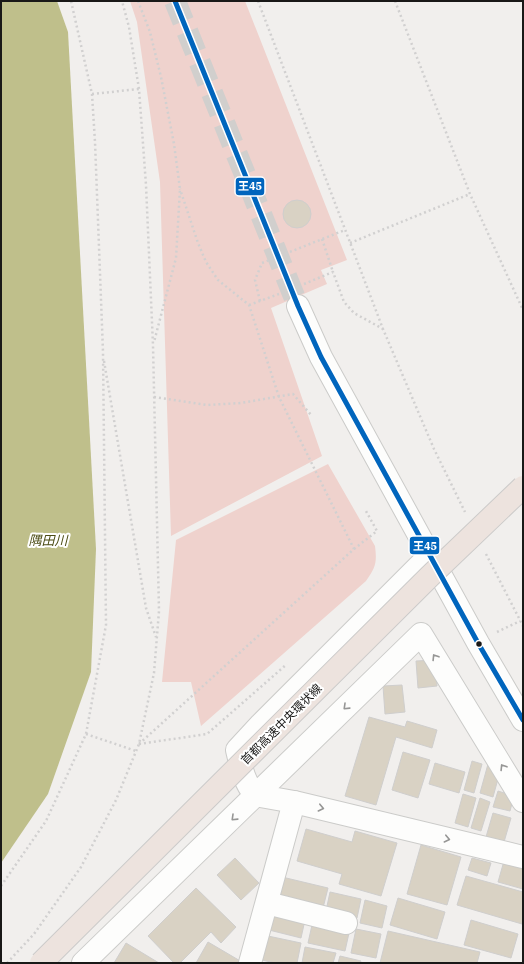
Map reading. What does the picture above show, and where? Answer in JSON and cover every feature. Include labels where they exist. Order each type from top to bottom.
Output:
[{"type":"highway","name":"首都高速中央環状線","points":[[41,963],[424,581],[523,487]]},
{"type":"highway","name":"首都高速中央環状線","points":[[59,963],[436,585],[523,501]]},
{"type":"street","points":[[298,306],[322,357],[478,643],[523,720]]},
{"type":"street","points":[[430,555],[261,724],[237,750],[242,774],[250,790],[255,796],[294,802],[523,857]]},
{"type":"street","points":[[83,963],[421,634],[523,801]]},
{"type":"street","points":[[250,963],[294,802]]},
{"type":"street","points":[[267,903],[346,923]]},
{"type":"path","points":[[1,886],[46,821],[86,734],[106,625],[102,352],[96,142],[92,94],[71,1]]},
{"type":"path","points":[[7,963],[34,934],[81,867],[116,800],[139,744],[154,673],[159,611],[153,345],[146,185],[139,89],[129,27],[122,1]]},
{"type":"path","points":[[138,1],[150,32],[161,77],[174,144],[180,189],[198,243],[206,262],[218,280],[249,305],[279,397],[354,549]]},
{"type":"path","points":[[258,1],[383,329],[434,449],[468,518]]},
{"type":"path","points":[[395,1],[470,194],[523,310]]},
{"type":"path","points":[[92,94],[139,89]]},
{"type":"path","points":[[153,345],[176,258],[180,189]]},
{"type":"path","points":[[350,243],[470,194]]},
{"type":"path","points":[[260,301],[255,280],[262,263],[345,230]]},
{"type":"path","points":[[322,239],[333,272]]},
{"type":"path","points":[[102,352],[146,608],[157,639]]},
{"type":"path","points":[[154,397],[207,405],[241,403],[294,394],[312,416]]},
{"type":"path","points":[[139,744],[354,549],[377,531],[366,511]]},
{"type":"path","points":[[485,552],[523,626]]},
{"type":"path","points":[[139,744],[208,734],[292,659]]},
{"type":"path","points":[[86,734],[136,751]]},
{"type":"shaded area","points":[[130,1],[245,1],[347,260],[321,270],[327,284],[271,308],[322,456],[171,536],[160,182],[137,22]]},
{"type":"shaded area","points":[[328,464],[375,546],[376,560],[372,572],[366,581],[201,726],[191,682],[162,682],[176,540]]},
{"type":"water","name":"隅田川","points":[[1,1],[57,1],[68,32],[96,549],[91,672],[48,794],[1,863]]},
{"type":"building","points":[[297,200],[307,204],[311,214],[307,224],[297,228],[287,224],[283,214],[287,204]]},
{"type":"building","points":[[435,660],[437,686],[418,688],[416,661]]},
{"type":"building","points":[[402,685],[405,712],[385,714],[383,686]]},
{"type":"building","points":[[369,717],[405,727],[407,721],[437,730],[432,748],[396,737],[376,805],[345,796]]},
{"type":"building","points":[[403,752],[430,760],[418,798],[392,790]]},
{"type":"building","points":[[472,761],[482,764],[474,793],[464,790]]},
{"type":"building","points":[[435,763],[465,772],[459,793],[429,784]]},
{"type":"building","points":[[488,764],[501,768],[493,797],[480,793]]},
{"type":"building","points":[[498,791],[514,796],[510,811],[493,807]]},
{"type":"building","points":[[463,794],[476,798],[468,827],[455,823]]},
{"type":"building","points":[[480,798],[490,802],[481,831],[471,828]]},
{"type":"building","points":[[493,813],[511,818],[504,842],[486,837]]},
{"type":"building","points":[[306,829],[352,842],[355,831],[397,843],[381,896],[339,884],[342,874],[297,861]]},
{"type":"building","points":[[421,845],[461,857],[447,905],[407,894]]},
{"type":"building","points":[[235,858],[259,883],[241,900],[217,875]]},
{"type":"building","points":[[472,858],[491,863],[487,876],[468,870]]},
{"type":"building","points":[[504,861],[523,867],[523,889],[498,882]]},
{"type":"building","points":[[466,876],[523,892],[522,924],[457,905]]},
{"type":"building","points":[[282,877],[328,888],[323,908],[277,898]]},
{"type":"building","points":[[196,888],[236,927],[221,943],[211,932],[180,963],[174,963],[148,936]]},
{"type":"building","points":[[330,892],[361,899],[357,918],[326,911]]},
{"type":"building","points":[[398,898],[445,912],[437,939],[390,925]]},
{"type":"building","points":[[365,900],[387,906],[382,928],[360,923]]},
{"type":"building","points":[[273,913],[305,920],[301,938],[269,930]]},
{"type":"building","points":[[471,920],[518,934],[511,958],[464,945]]},
{"type":"building","points":[[312,925],[349,933],[345,951],[308,943]]},
{"type":"building","points":[[356,929],[381,934],[376,958],[351,953]]},
{"type":"building","points":[[388,931],[480,952],[477,963],[380,963]]},
{"type":"building","points":[[268,936],[301,943],[297,963],[275,963],[262,960]]},
{"type":"building","points":[[208,942],[242,962],[196,963]]},
{"type":"building","points":[[126,943],[159,963],[114,963]]},
{"type":"building","points":[[305,947],[336,953],[333,963],[302,963]]},
{"type":"building","points":[[340,956],[361,961],[360,963],[338,963]]},
{"type":"tunnel","points":[[175,1],[298,306]]},
{"type":"transit line","name":"王45","points":[[175,1],[298,306],[321,357],[478,643],[523,720]]}]
